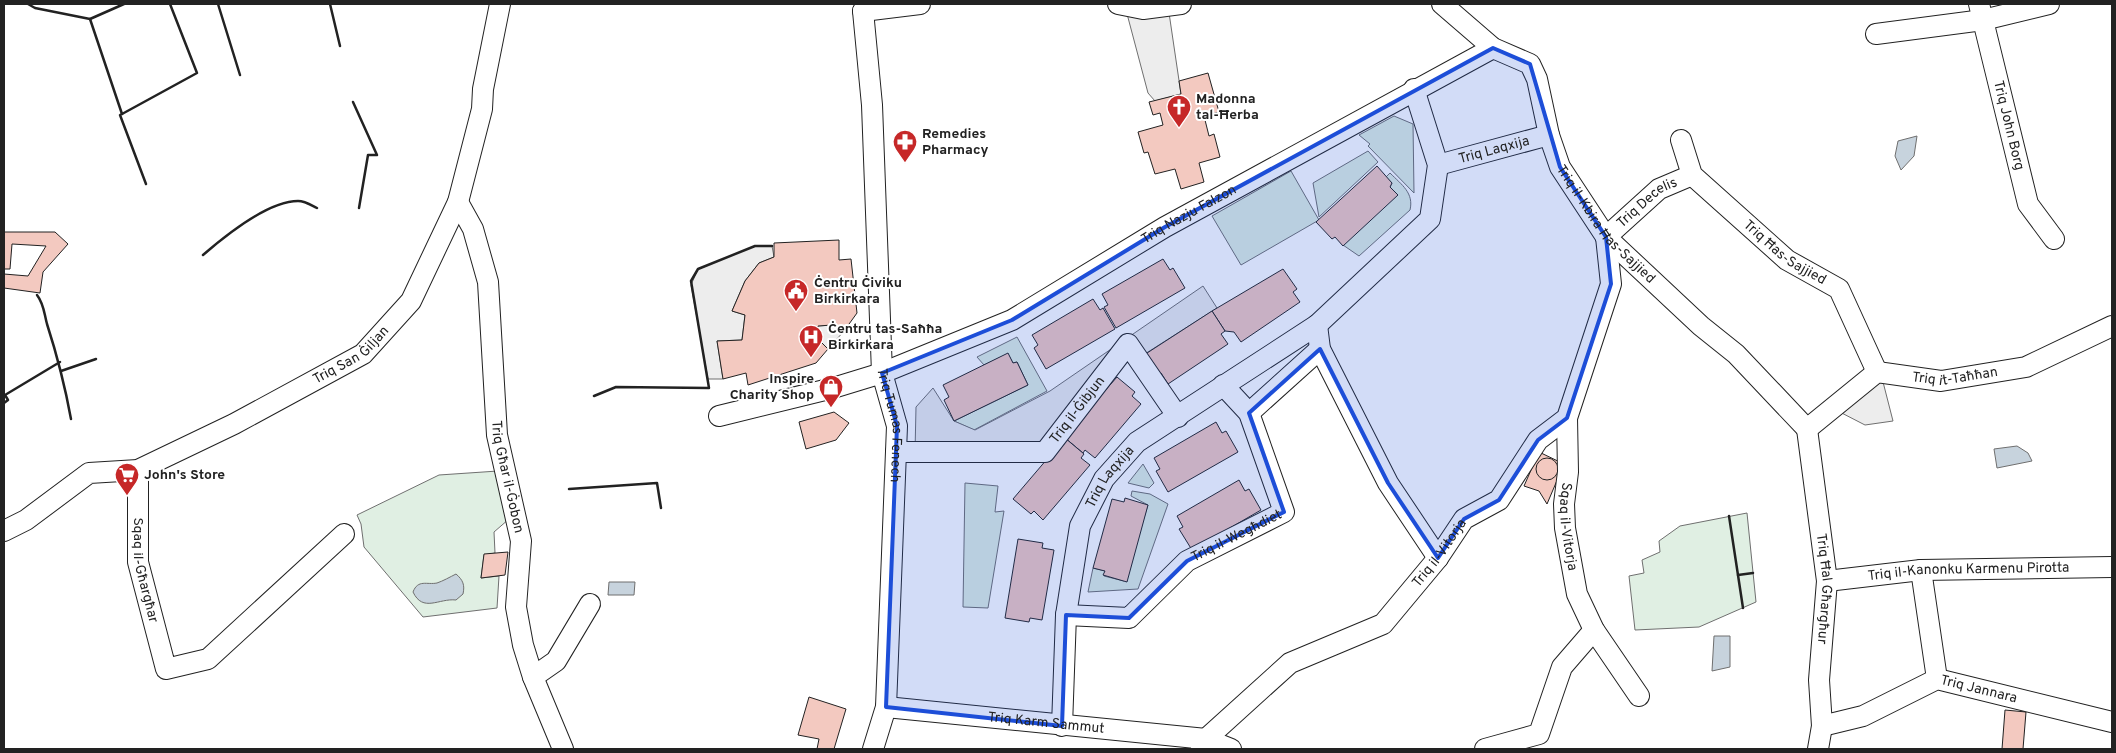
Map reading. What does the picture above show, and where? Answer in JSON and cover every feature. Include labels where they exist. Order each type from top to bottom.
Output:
[{"type":"street","name":"Triq San Ġiljan","points":[[4,531],[26,520],[89,473],[138,470],[234,424],[363,354],[411,301],[458,202],[482,109],[483,89],[500,4]]},
{"type":"street","points":[[860,7],[920,4]]},
{"type":"street","points":[[1118,4],[1143,9],[1181,4]]},
{"type":"street","name":"Triq il-Kbira Ħas-Sajjied","points":[[1442,4],[1493,48],[1530,64],[1537,79],[1549,135],[1560,167],[1606,237],[1701,326],[1736,354],[1807,429]]},
{"type":"street","points":[[1876,34],[1981,12],[2049,4]]},
{"type":"street","name":"Triq Tumas Fenech","points":[[860,7],[872,105],[882,373],[897,426],[886,707],[873,749]]},
{"type":"street","name":"Triq John Borg","points":[[1981,12],[2028,204],[2054,239]]},
{"type":"street","name":"Triq Nazju Falzon","points":[[719,416],[832,388],[882,373],[1012,320],[1165,227],[1414,89],[1493,48]]},
{"type":"street","name":"Triq Laqxija","points":[[1062,726],[1066,614],[1080,526],[1104,479],[1137,442],[1178,417],[1223,384],[1317,325],[1430,219],[1438,165],[1414,89]]},
{"type":"street","name":"Triq Laqxija","points":[[1438,165],[1549,135]]},
{"type":"street","points":[[1681,140],[1692,175]]},
{"type":"street","name":"Triq Decelis","points":[[1606,237],[1659,189],[1692,175]]},
{"type":"street","name":"Triq Ħas-Sajjied","points":[[1692,175],[1787,260],[1839,289],[1877,372]]},
{"type":"street","name":"Triq Għar il-Ġobon","points":[[458,202],[473,229],[488,282],[497,436],[521,541],[516,606],[523,645],[533,677],[563,749]]},
{"type":"street","points":[[1567,418],[1611,284],[1606,237]]},
{"type":"street","points":[[1317,325],[1320,349],[1388,483],[1438,558]]},
{"type":"street","name":"Triq it-Taħħan","points":[[1877,372],[1941,381],[2026,367],[2112,326]]},
{"type":"street","name":"Triq il-Ġibjun","points":[[896,452],[1045,452],[1128,344],[1178,417]]},
{"type":"street","points":[[1250,413],[1320,349]]},
{"type":"street","points":[[1807,429],[1877,372]]},
{"type":"street","name":"Triq il-Wegħdiet","points":[[1066,614],[1129,618],[1187,561],[1284,512],[1250,413],[1223,384]]},
{"type":"street","name":"Triq il-Vitorja","points":[[1203,744],[1290,663],[1383,624],[1438,558],[1464,519],[1499,500],[1538,440],[1567,418]]},
{"type":"street","name":"Sqaq il-Vitorja","points":[[1567,418],[1568,472],[1564,504],[1565,528],[1577,594],[1594,630],[1639,696]]},
{"type":"street","name":"Triq Ħal Għargħur","points":[[1807,429],[1827,580],[1819,680],[1822,726],[1818,749]]},
{"type":"street","name":"Sqaq il-Għargħar","points":[[138,470],[138,562],[166,669],[208,659],[344,534]]},
{"type":"street","name":"Triq il-Kanonku Karmenu Pirotta","points":[[1827,580],[1921,570],[2112,568]]},
{"type":"street","points":[[1921,570],[1937,679]]},
{"type":"street","points":[[533,677],[556,661],[590,604]]},
{"type":"street","points":[[1485,749],[1539,734],[1562,667],[1594,630]]},
{"type":"street","name":"Triq Jannara","points":[[1822,726],[1863,716],[1937,679],[2112,722]]},
{"type":"street","name":"Triq Karm Sammut","points":[[886,707],[1062,726],[1230,749]]},
{"type":"highlighted area","points":[[1493,48],[1530,64],[1560,167],[1606,237],[1611,284],[1567,418],[1538,440],[1499,500],[1464,519],[1438,558],[1388,483],[1320,349],[1249,413],[1284,512],[1187,561],[1129,618],[1066,615],[1062,726],[886,707],[897,426],[882,373],[1012,320],[1165,227]]},
{"type":"green space","points":[[1394,116],[1413,124],[1414,193],[1368,146],[1370,144],[1359,135]]},
{"type":"green space","points":[[1368,151],[1378,162],[1319,217],[1313,183]]},
{"type":"green space","points":[[1291,171],[1319,220],[1241,265],[1212,216]]},
{"type":"green space","points":[[1390,173],[1403,185],[1409,194],[1410,210],[1359,256],[1343,245],[1390,187],[1392,183],[1386,177]]},
{"type":"green space","points":[[1017,337],[1047,391],[974,430],[954,421],[1028,385],[1017,362],[1013,363],[1008,354],[984,365],[977,357]]},
{"type":"green space","points":[[1143,464],[1154,483],[1149,488],[1128,483]]},
{"type":"green space","points":[[498,471],[509,519],[494,532],[495,553],[484,555],[481,578],[499,576],[497,608],[423,617],[364,547],[361,524],[357,515],[439,475]]},
{"type":"green space","points":[[965,483],[998,486],[995,512],[1004,511],[988,608],[963,607]]},
{"type":"green space","points":[[1132,491],[1150,494],[1168,504],[1138,589],[1088,592],[1093,568],[1105,571],[1104,576],[1124,581],[1148,505],[1131,496]]},
{"type":"green space","points":[[1747,513],[1756,602],[1699,627],[1635,630],[1629,576],[1644,573],[1642,560],[1660,552],[1659,541],[1680,526]]},
{"type":"shaded area","points":[[1168,6],[1181,94],[1155,101],[1148,93],[1126,10]]},
{"type":"shaded area","points":[[1917,136],[1914,156],[1901,170],[1895,156],[1898,141]]},
{"type":"shaded area","points":[[755,246],[772,246],[774,257],[759,263],[745,281],[732,311],[745,315],[742,340],[717,341],[723,379],[708,379],[691,285],[698,269]]},
{"type":"shaded area","points":[[1203,286],[1217,308],[1137,359],[1128,356],[1046,455],[915,453],[916,407],[933,388],[954,421],[975,430],[1050,391]]},
{"type":"shaded area","points":[[832,325],[844,331],[828,349],[814,335],[818,326]]},
{"type":"shaded area","points":[[1882,378],[1893,421],[1865,425],[1832,408]]},
{"type":"shaded area","points":[[2017,446],[2028,453],[2032,461],[1997,468],[1994,449]]},
{"type":"shaded area","points":[[456,574],[462,581],[464,588],[463,594],[456,600],[427,603],[422,602],[413,592],[417,585],[437,583]]},
{"type":"shaded area","points":[[609,582],[635,582],[634,595],[608,595]]},
{"type":"shaded area","points":[[1714,636],[1730,636],[1730,667],[1712,671]]},
{"type":"building","name":"Madonna tal-Ħerba","points":[[1208,73],[1219,112],[1204,116],[1209,136],[1214,134],[1220,157],[1199,163],[1204,182],[1181,189],[1175,169],[1155,174],[1148,152],[1144,153],[1138,132],[1163,125],[1160,113],[1153,115],[1149,102],[1181,94],[1179,81]]},
{"type":"building","points":[[1377,166],[1392,183],[1390,187],[1398,195],[1343,246],[1335,237],[1332,239],[1316,222]]},
{"type":"building","points":[[4,232],[55,232],[68,244],[43,272],[40,293],[4,288],[4,274],[28,276],[46,246],[12,244],[10,269],[4,269]]},
{"type":"building","name":"Ċentru Ċiviku Birkirkara","points":[[839,240],[839,260],[851,259],[857,313],[844,331],[832,325],[818,326],[814,335],[828,349],[816,363],[748,385],[746,373],[723,379],[717,341],[742,340],[745,315],[732,311],[745,281],[759,263],[774,257],[774,243]]},
{"type":"building","points":[[1163,259],[1170,270],[1173,268],[1185,288],[1116,328],[1104,307],[1108,305],[1102,294]]},
{"type":"building","points":[[1283,269],[1297,289],[1293,292],[1300,302],[1241,342],[1234,332],[1225,331],[1212,311]]},
{"type":"building","points":[[1093,299],[1100,310],[1103,308],[1115,329],[1046,369],[1034,348],[1038,345],[1032,335]]},
{"type":"building","points":[[1212,311],[1225,331],[1221,334],[1228,344],[1168,384],[1161,373],[1158,375],[1144,355]]},
{"type":"building","points":[[1008,353],[1013,363],[1017,362],[1028,385],[954,421],[944,400],[949,397],[943,385]]},
{"type":"building","points":[[1117,377],[1135,392],[1132,396],[1141,404],[1095,458],[1085,450],[1083,453],[1064,437]]},
{"type":"building","points":[[834,412],[849,423],[836,440],[806,449],[799,422]]},
{"type":"building","points":[[1216,422],[1222,433],[1226,431],[1238,452],[1168,492],[1156,471],[1160,469],[1154,458]]},
{"type":"building","points":[[1065,438],[1084,454],[1081,458],[1090,465],[1043,520],[1034,511],[1031,514],[1013,499]]},
{"type":"building","points":[[1539,452],[1564,464],[1547,504],[1539,491],[1524,486]]},
{"type":"building","points":[[1547,458],[1555,461],[1558,469],[1555,477],[1547,480],[1539,477],[1536,469],[1539,461]]},
{"type":"building","points":[[1239,480],[1245,491],[1249,489],[1261,510],[1192,550],[1179,529],[1183,527],[1177,516]]},
{"type":"building","points":[[1125,498],[1148,505],[1127,582],[1103,575],[1105,571],[1093,568],[1112,499],[1124,502]]},
{"type":"building","points":[[1018,539],[1043,543],[1042,548],[1054,550],[1042,620],[1030,618],[1029,622],[1005,618]]},
{"type":"building","points":[[508,552],[505,575],[481,578],[484,554]]},
{"type":"building","points":[[809,697],[846,709],[834,749],[817,749],[819,739],[798,735]]},
{"type":"building","points":[[2005,710],[2026,712],[2023,749],[2002,749]]},
{"type":"wall","points":[[28,4],[35,8],[90,19],[124,4]]},
{"type":"wall","points":[[122,114],[197,73],[170,4]]},
{"type":"wall","points":[[218,4],[240,75]]},
{"type":"wall","points":[[330,4],[340,46]]},
{"type":"wall","points":[[90,19],[122,114],[120,115],[146,184]]},
{"type":"wall","points":[[353,102],[377,155],[368,155],[359,208]]},
{"type":"wall","points":[[203,255],[248,221],[274,207],[298,201],[306,202],[317,208]]},
{"type":"wall","points":[[594,396],[616,387],[709,388],[691,281],[698,269],[755,246],[772,246]]},
{"type":"wall","points":[[37,295],[42,305],[57,359],[71,419]]},
{"type":"wall","points":[[61,371],[96,359]]},
{"type":"wall","points":[[4,403],[8,400],[5,395],[60,362]]},
{"type":"wall","points":[[569,489],[657,483],[661,508]]},
{"type":"wall","points":[[1729,516],[1743,608]]},
{"type":"wall","points":[[1738,575],[1753,573]]},
{"type":"place","name":"Madonna tal-Ħerba","points":[[1179,128]]},
{"type":"place","name":"Remedies Pharmacy","points":[[905,163]]},
{"type":"place","name":"Ċentru Ċiviku Birkirkara","points":[[796,312]]},
{"type":"place","name":"Ċentru tas-Saħħa Birkirkara","points":[[811,358]]},
{"type":"place","name":"Inspire Charity Shop","points":[[831,408]]},
{"type":"place","name":"John's Store","points":[[127,496]]}]
